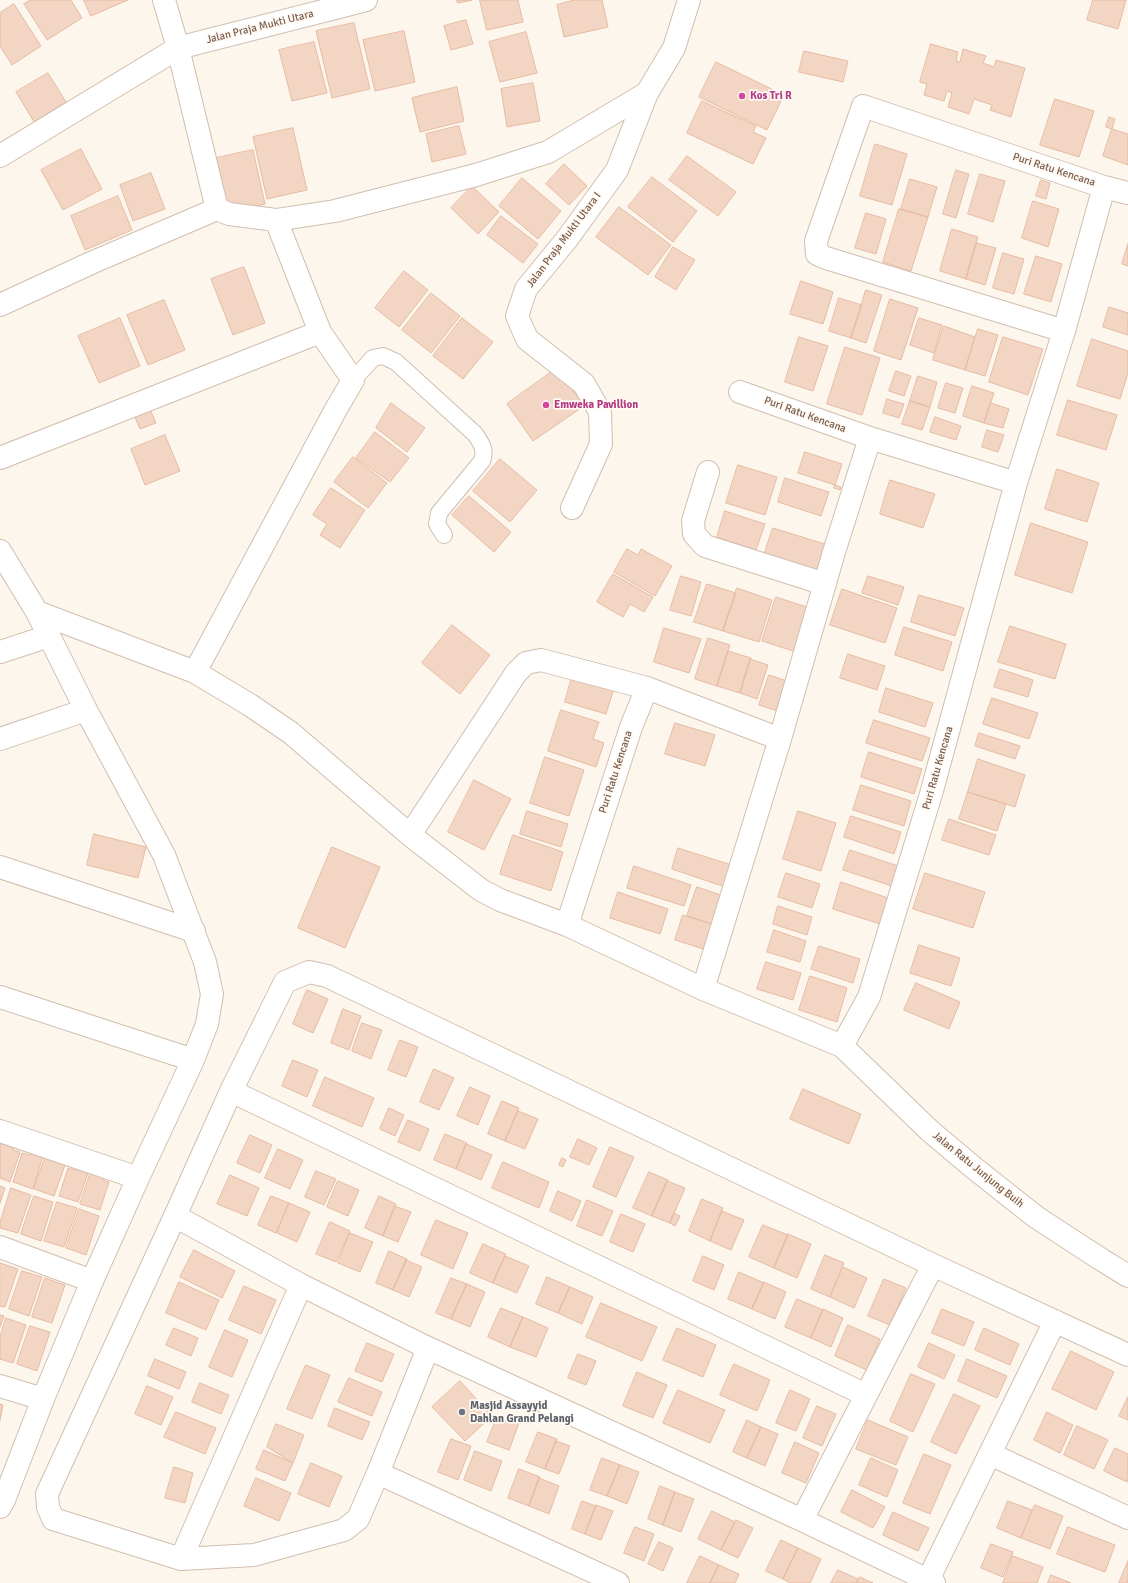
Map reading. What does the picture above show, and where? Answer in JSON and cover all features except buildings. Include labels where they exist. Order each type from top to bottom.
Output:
[{"type":"street","points":[[164,0],[178,48],[217,209]]},
{"type":"street","name":"Jalan Praja Mukti Utara","points":[[0,156],[178,48],[366,0]]},
{"type":"street","name":"Jalan Praja Mukti Utara I","points":[[572,508],[601,444],[600,412],[584,384],[527,339],[517,316],[526,289],[567,239],[617,170],[648,93],[674,48],[689,0]]},
{"type":"street","points":[[0,305],[91,263],[217,209],[229,214],[276,220],[342,209],[476,175],[548,152],[648,93]]},
{"type":"street","name":"Puri Ratu Kencana","points":[[842,1046],[869,997],[931,794],[1016,483],[1064,331],[1104,187],[863,106],[816,241],[817,254],[1064,331]]},
{"type":"street","points":[[1104,187],[1128,192]]},
{"type":"street","points":[[195,672],[331,418],[353,380],[320,332],[276,220]]},
{"type":"street","points":[[0,458],[320,332]]},
{"type":"street","name":"Puri Ratu Kencana","points":[[740,392],[870,438],[1016,483]]},
{"type":"street","points":[[703,988],[780,739],[825,584],[870,438]]},
{"type":"street","points":[[708,472],[693,521],[694,534],[704,546],[825,584]]},
{"type":"street","points":[[0,551],[37,612],[86,710],[164,855],[205,962],[212,994],[208,1024],[92,1281],[0,1507]]},
{"type":"street","points":[[37,612],[195,672],[250,705],[291,733],[410,835],[481,890],[500,900],[566,925],[703,988],[842,1046]]},
{"type":"street","points":[[0,652],[49,636]]},
{"type":"street","points":[[410,835],[516,673],[526,663],[541,660],[647,688],[780,739]]},
{"type":"street","name":"Puri Ratu Kencana","points":[[566,925],[631,727],[647,688]]},
{"type":"street","points":[[0,739],[86,710]]},
{"type":"street","points":[[0,867],[194,931]]},
{"type":"street","points":[[428,1348],[358,1519],[344,1530],[254,1555],[181,1559],[53,1519],[48,1507],[47,1494],[176,1216],[231,1091],[285,982],[308,972],[327,976],[933,1265],[1128,1355]]},
{"type":"street","points":[[0,997],[193,1060]]},
{"type":"street","name":"Jalan Ratu Junjung Buih","points":[[842,1046],[930,1131],[974,1168],[1036,1217],[1128,1276]]},
{"type":"street","points":[[231,1091],[866,1395]]},
{"type":"street","points":[[0,1131],[138,1178]]},
{"type":"street","points":[[176,1216],[301,1285],[428,1348],[931,1581],[1054,1321]]},
{"type":"street","points":[[0,1247],[92,1281]]},
{"type":"street","points":[[802,1520],[933,1265]]},
{"type":"street","points":[[181,1559],[301,1285]]},
{"type":"street","points":[[0,1386],[43,1399]]},
{"type":"street","points":[[990,1454],[1128,1518]]},
{"type":"street","points":[[378,1473],[618,1583]]},
{"type":"lane","points":[[353,380],[373,358],[383,356],[396,362],[475,434],[482,444],[485,454],[482,461],[439,513],[437,524],[444,535]]},
{"type":"place","name":"Kos Tri R","points":[[742,96]]},
{"type":"place","name":"Emweka Pavillion","points":[[546,405]]},
{"type":"place","name":"Masjid Assayyid Dahlan Grand Pelangi","points":[[462,1412]]}]
